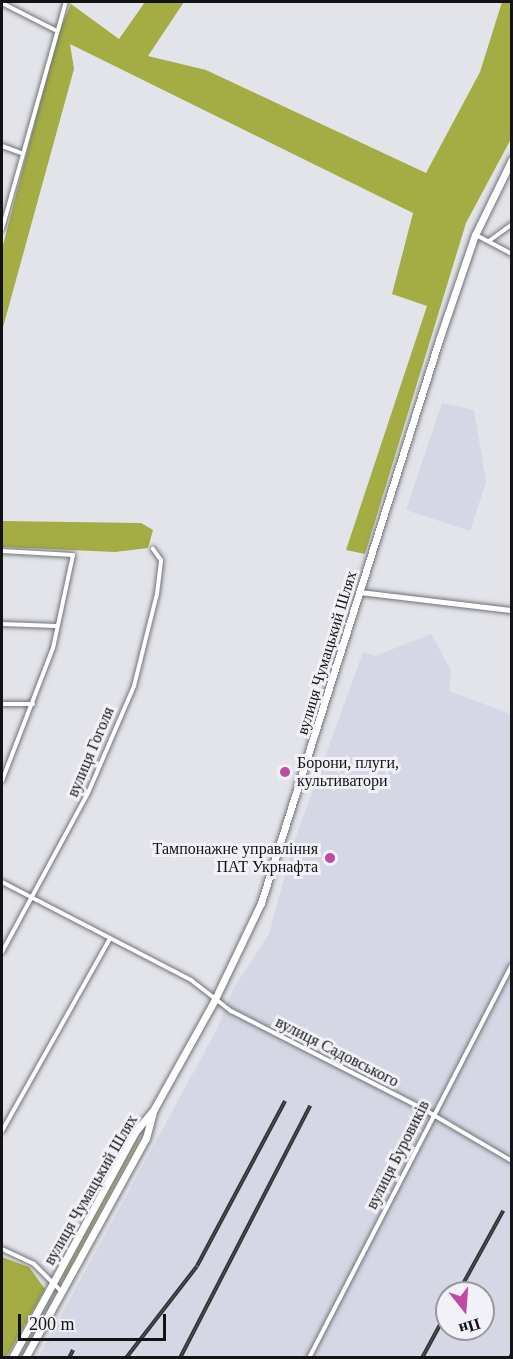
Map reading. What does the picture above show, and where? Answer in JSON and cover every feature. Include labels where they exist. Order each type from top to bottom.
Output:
[{"type":"main road","name":"вулиця Чумацький Шлях","points":[[12,1358],[135,1132],[154,1109],[214,1000],[261,903],[466,258],[512,159]]},
{"type":"main road","name":"вулиця Чумацький Шлях","points":[[25,1358],[146,1138],[154,1109]]},
{"type":"street","points":[[2,229],[21,153],[66,2]]},
{"type":"street","points":[[2,3],[56,30]]},
{"type":"street","points":[[2,146],[21,153]]},
{"type":"street","points":[[489,241],[512,224]]},
{"type":"street","points":[[475,235],[512,254]]},
{"type":"street","name":"вулиця Гоголя","points":[[2,952],[88,793],[134,686],[157,594],[160,560],[153,549]]},
{"type":"street","points":[[2,551],[73,555],[53,648],[2,781]]},
{"type":"street","points":[[360,592],[512,610]]},
{"type":"street","points":[[2,624],[56,626]]},
{"type":"street","points":[[2,704],[33,704]]},
{"type":"street","name":"вулиця Садовського","points":[[2,882],[109,940],[191,980],[214,1000],[512,1161]]},
{"type":"street","points":[[2,1131],[109,940]]},
{"type":"street","name":"вулиця Буровиків","points":[[309,1358],[430,1116],[512,965]]},
{"type":"street","points":[[2,1249],[34,1264],[52,1284]]},
{"type":"street","name":"вулиця Чумацький Шлях","points":[[52,1284],[61,1291]]},
{"type":"shaded area","points":[[442,403],[474,410],[486,482],[470,531],[406,510]]},
{"type":"shaded area","points":[[431,634],[451,670],[449,691],[511,714],[511,1357],[38,1358],[217,1029],[233,989],[269,934],[294,842],[363,652],[375,656]]},
{"type":"green space","points":[[145,2],[184,2],[148,56],[206,70],[426,173],[480,72],[502,2],[511,2],[511,139],[466,223],[365,554],[346,550],[427,306],[392,294],[413,213],[70,44],[74,69],[2,331],[2,249],[57,37],[71,4],[119,39]]},
{"type":"green space","points":[[2,521],[141,523],[153,530],[148,548],[115,552],[2,547]]},
{"type":"green space","points":[[135,1138],[139,1140],[65,1278],[61,1276]]},
{"type":"green space","points":[[2,1257],[29,1267],[45,1289],[6,1358],[2,1357]]},
{"type":"railway","points":[[126,1358],[197,1266],[285,1101]]},
{"type":"railway","points":[[180,1358],[310,1106]]},
{"type":"railway","points":[[465,1281],[503,1211]]},
{"type":"railway","points":[[422,1358],[435,1334]]},
{"type":"railway","points":[[69,1358],[73,1350]]},
{"type":"railway","points":[[510,1358],[512,1354]]},
{"type":"place","name":"Борони, плуги, культиватори","points":[[285,772]]},
{"type":"place","name":"Тампонажне управління ПАТ Укрнафта","points":[[330,858]]}]
